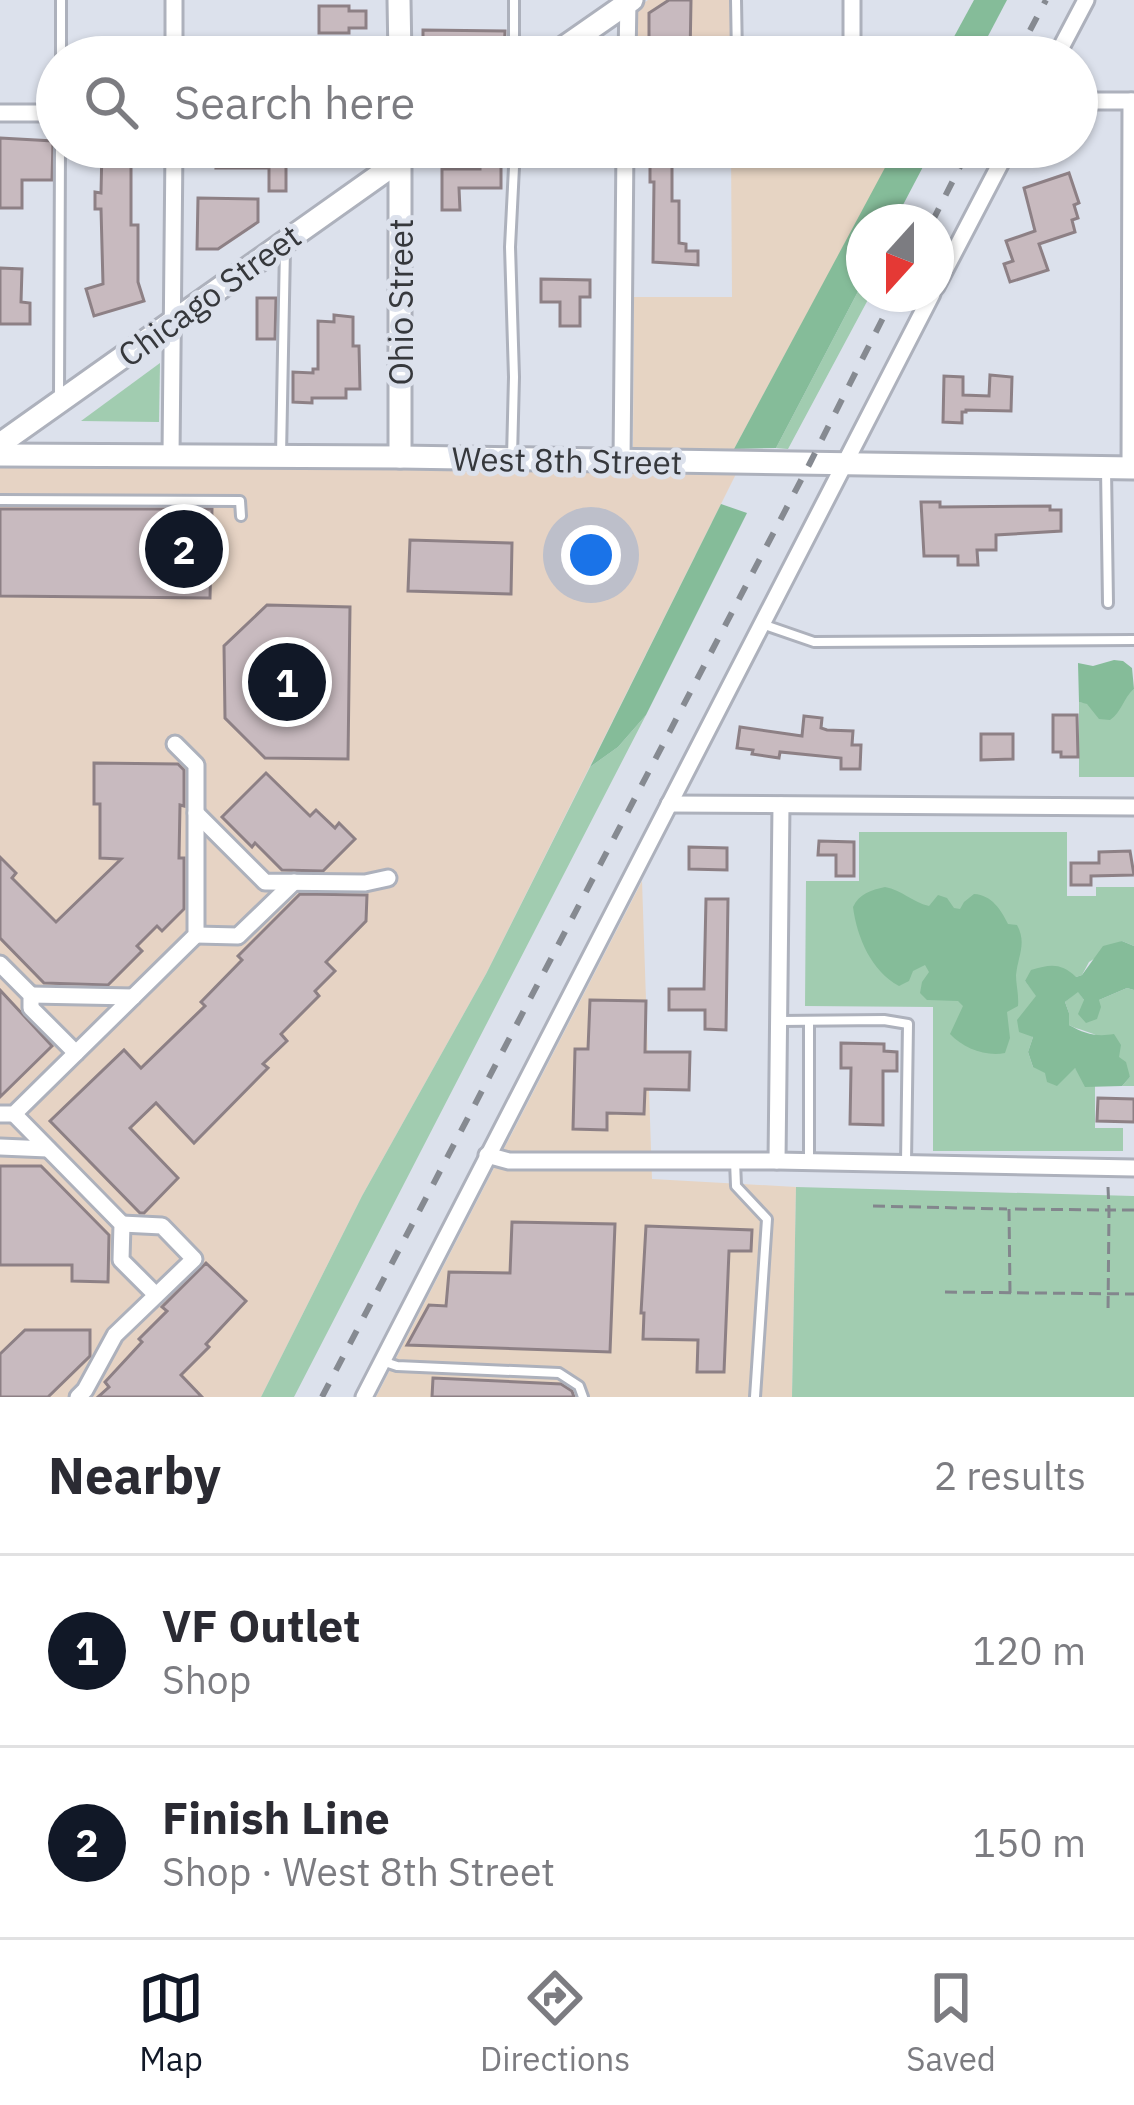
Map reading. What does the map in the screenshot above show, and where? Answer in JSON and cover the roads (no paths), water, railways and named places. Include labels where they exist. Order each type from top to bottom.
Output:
[{"type":"street","points":[[174,0],[174,36]]},
{"type":"street","points":[[400,0],[400,36]]},
{"type":"street","points":[[852,0],[852,36]]},
{"type":"street","points":[[1067,36],[1086,0]]},
{"type":"street","points":[[580,36],[629,1]]},
{"type":"street","points":[[628,36],[629,1]]},
{"type":"street","points":[[1098,101],[1132,101],[1123,468]]},
{"type":"street","points":[[0,113],[36,113]]},
{"type":"street","points":[[171,456],[174,168]]},
{"type":"street","name":"Chicago Street","points":[[0,444],[383,168]]},
{"type":"street","name":"Ohio Street","points":[[400,457],[406,168]]},
{"type":"street","points":[[622,460],[625,168]]},
{"type":"street","points":[[954,253],[998,168]]},
{"type":"street","points":[[364,1397],[923,312]]},
{"type":"street","name":"West 8th Street","points":[[0,455],[1123,468]]},
{"type":"street","points":[[78,1397],[116,1335],[194,1259],[162,1226],[122,1224],[48,1148],[7,1114],[196,935],[196,765],[176,744]]},
{"type":"street","points":[[669,803],[1134,807]]},
{"type":"street","points":[[777,1161],[781,806]]},
{"type":"street","points":[[196,813],[265,882],[365,883],[388,878]]},
{"type":"street","points":[[196,935],[238,936],[294,882]]},
{"type":"street","points":[[0,964],[31,995],[134,997]]},
{"type":"street","points":[[31,995],[31,1008],[76,1053]]},
{"type":"street","points":[[0,1148],[48,1148]]},
{"type":"street","points":[[487,1155],[508,1161],[1134,1168]]},
{"type":"street","points":[[122,1224],[122,1260],[156,1295]]},
{"type":"lane","points":[[61,36],[62,0]]},
{"type":"lane","points":[[514,0],[514,36]]},
{"type":"lane","points":[[736,0],[737,36]]},
{"type":"lane","points":[[58,405],[60,168]]},
{"type":"lane","points":[[512,459],[514,168]]},
{"type":"lane","points":[[281,457],[285,241]]},
{"type":"lane","points":[[1108,603],[1123,468]]},
{"type":"lane","points":[[0,500],[240,501],[241,516]]},
{"type":"lane","points":[[762,623],[814,642],[1134,640]]},
{"type":"lane","points":[[778,1021],[908,1024],[905,1164]]},
{"type":"lane","points":[[809,1021],[809,1162]]},
{"type":"lane","points":[[735,1161],[736,1186],[766,1219],[755,1397]]},
{"type":"lane","points":[[382,1361],[398,1366],[559,1373],[579,1386],[583,1397]]},
{"type":"railway","points":[[1027,36],[1046,0]]},
{"type":"railway","points":[[941,204],[959,168]]},
{"type":"railway","points":[[322,1397],[886,312]]},
{"type":"place","name":"Finish Line","points":[[184,549]]},
{"type":"place","name":"VF Outlet","points":[[287,682]]}]
